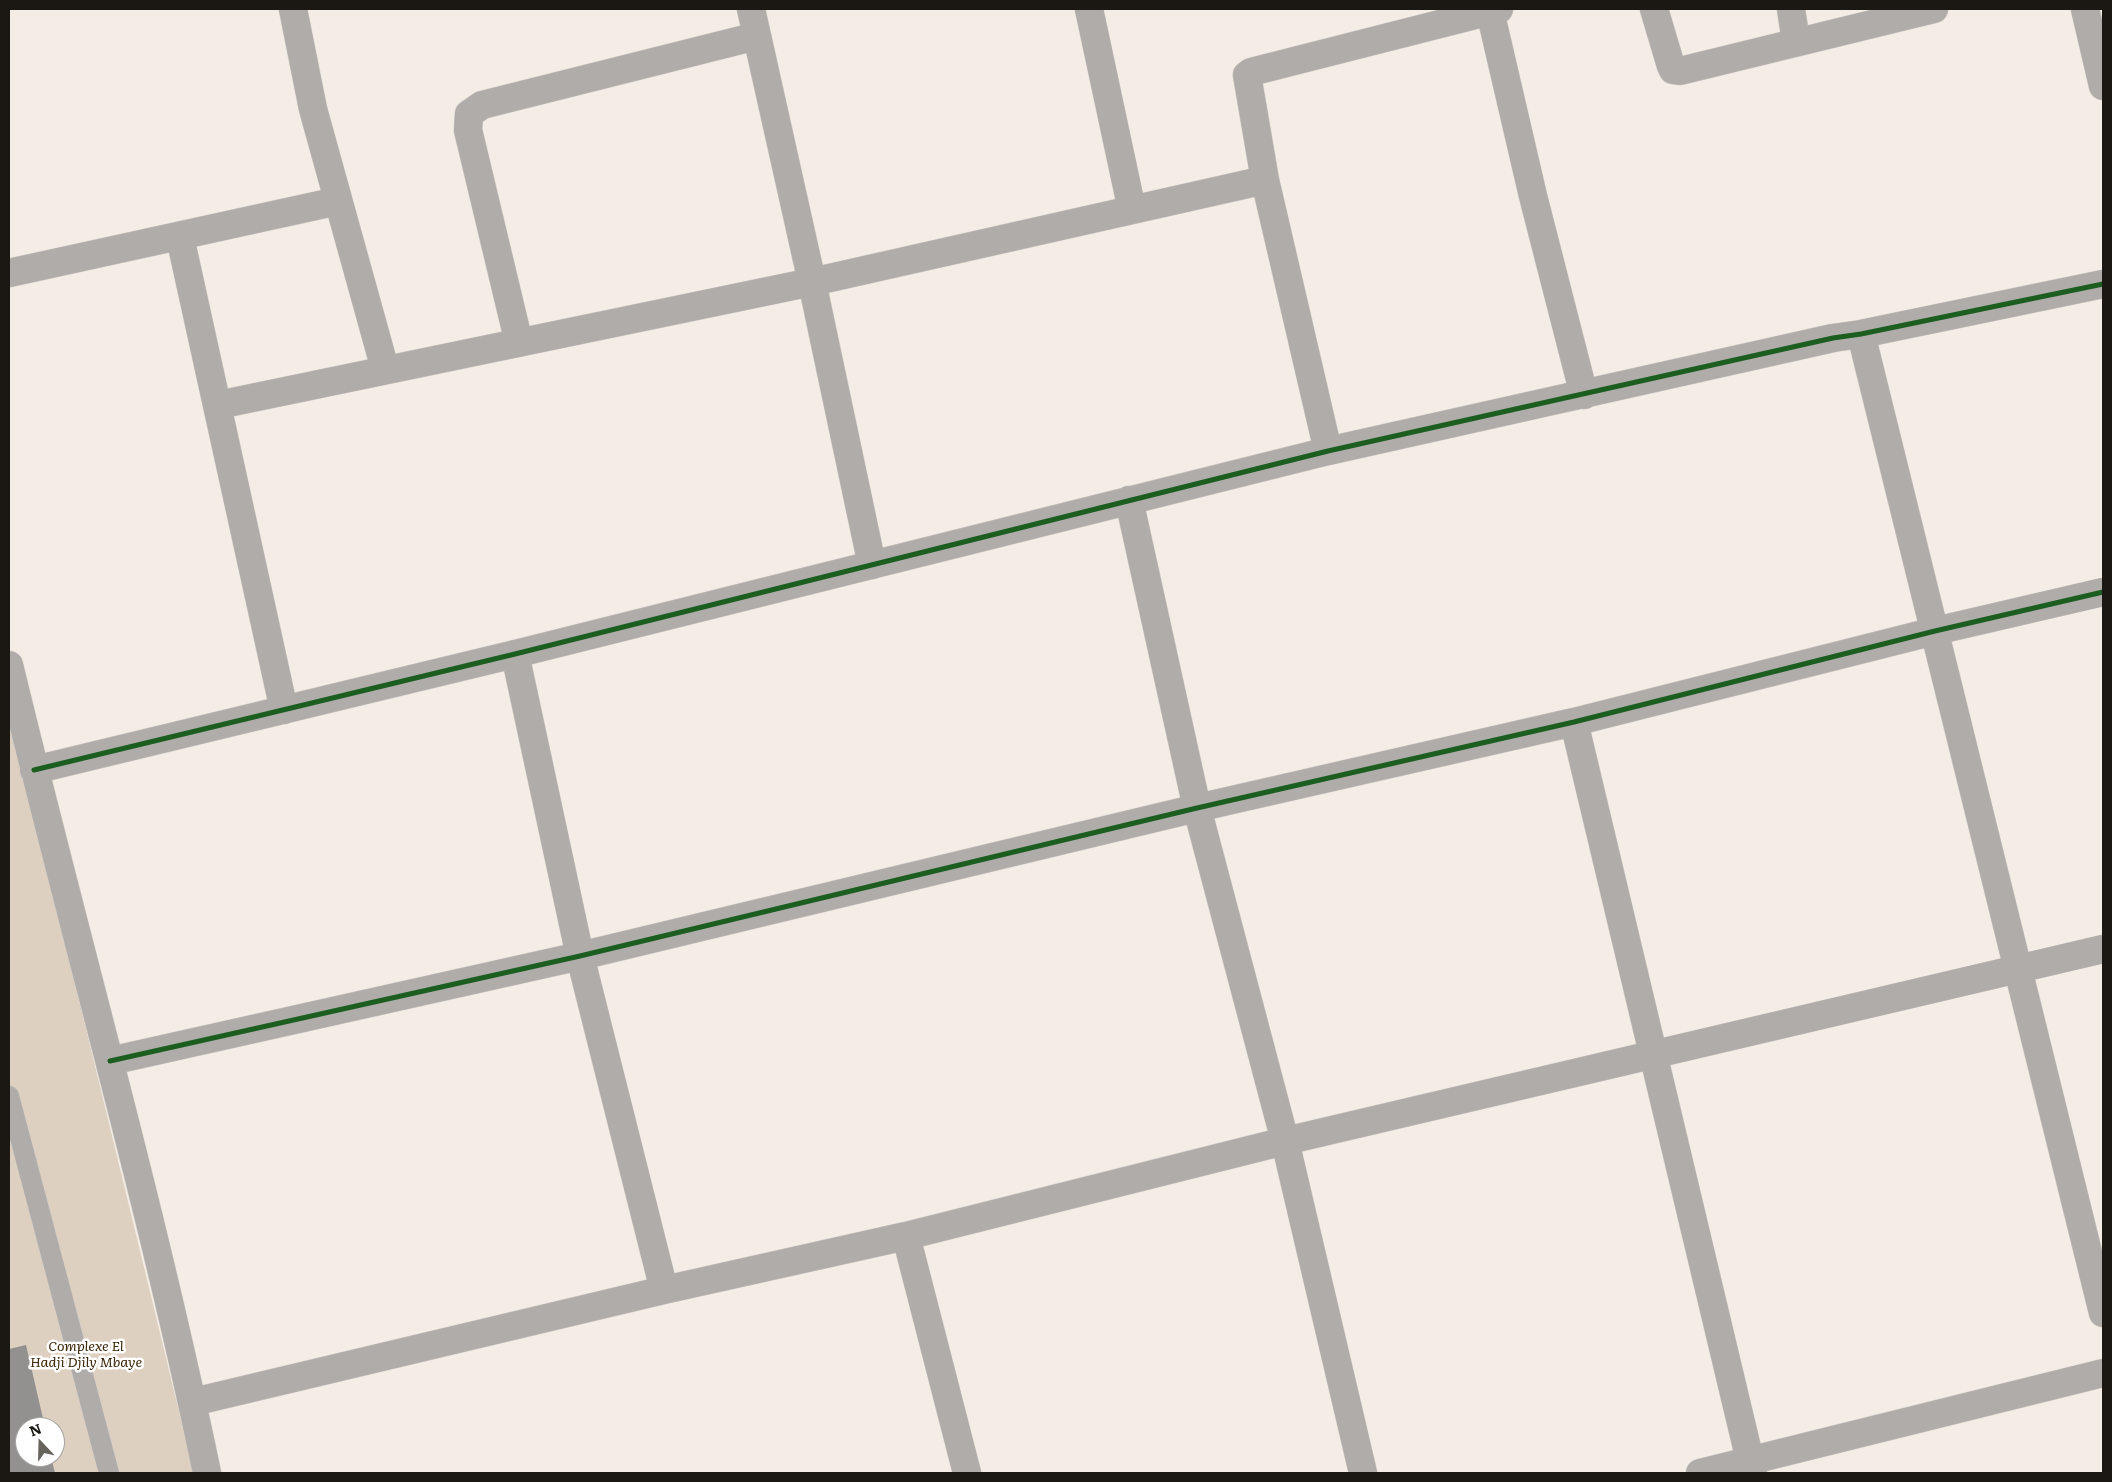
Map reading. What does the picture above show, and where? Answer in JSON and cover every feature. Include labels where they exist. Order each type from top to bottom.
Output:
[{"type":"street","points":[[293,9],[313,109],[384,369]]},
{"type":"street","points":[[751,9],[812,282],[872,565]]},
{"type":"street","points":[[1089,9],[1132,210]]},
{"type":"street","points":[[1654,9],[1671,66],[1676,71],[1934,9]]},
{"type":"street","points":[[1791,9],[1796,42]]},
{"type":"street","points":[[2086,9],[2103,86]]},
{"type":"street","points":[[1328,451],[1265,180],[1247,75],[1251,72],[1494,10],[1533,196],[1584,395]]},
{"type":"street","points":[[519,342],[468,130],[469,114],[482,105],[757,36]]},
{"type":"street","points":[[218,405],[384,369],[812,282],[1265,180]]},
{"type":"street","points":[[9,273],[338,201]]},
{"type":"street","points":[[180,237],[284,710]]},
{"type":"street","points":[[34,770],[515,654],[1328,451],[1833,338],[1861,334],[2103,284]]},
{"type":"street","points":[[1861,334],[2103,1313]]},
{"type":"street","points":[[1129,500],[1197,808],[1285,1142],[1363,1473]]},
{"type":"street","points":[[110,1061],[580,956],[1197,808],[1574,722],[1935,631],[2103,592]]},
{"type":"street","points":[[515,654],[580,956],[664,1290]]},
{"type":"street","points":[[9,665],[34,770],[110,1061],[193,1402],[207,1473]]},
{"type":"street","points":[[1574,722],[1751,1467]]},
{"type":"street","points":[[193,1402],[664,1290],[906,1236],[1285,1142],[2103,949]]},
{"type":"street","points":[[906,1236],[967,1473]]},
{"type":"street","points":[[1700,1473],[1751,1467],[2103,1373]]},
{"type":"lane","points":[[9,1096],[109,1473]]},
{"type":"green space","name":"Complexe El Hadji Djily Mbaye","points":[[9,712],[194,1473],[9,1473]]},
{"type":"building","points":[[26,1345],[43,1417],[15,1417],[15,1467],[54,1467],[55,1473],[9,1473],[9,1349]]},
{"type":"cycle path","points":[[34,770],[515,654],[1328,451],[1833,338],[1861,334],[2103,284]]},
{"type":"cycle path","points":[[110,1061],[580,956],[1197,808],[1574,722],[1935,631],[2103,592]]}]
